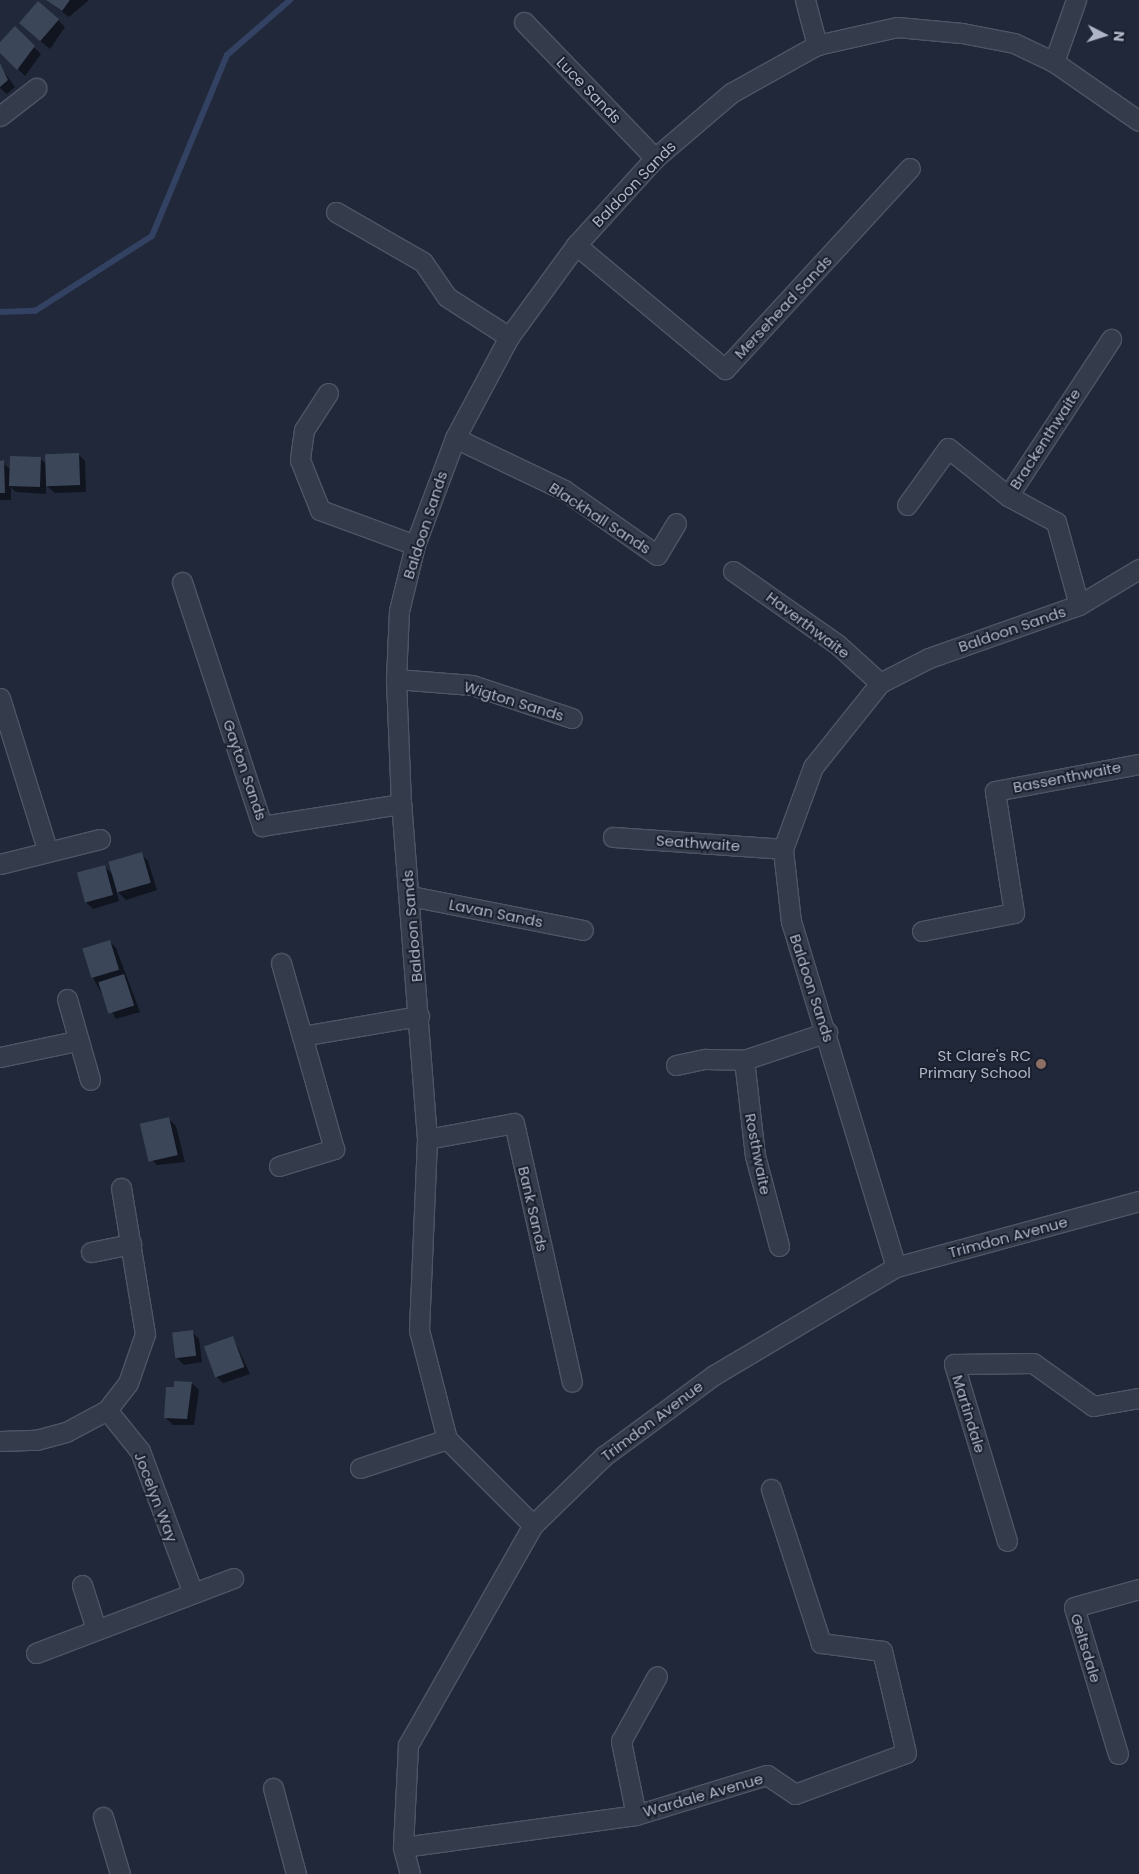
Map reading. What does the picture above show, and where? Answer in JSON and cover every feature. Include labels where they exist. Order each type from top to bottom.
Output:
[{"type":"street","points":[[805,0],[817,45]]},
{"type":"street","points":[[1054,62],[1076,0]]},
{"type":"street","name":"Luce Sands","points":[[524,22],[655,158]]},
{"type":"street","name":"Baldoon Sands","points":[[447,1439],[418,1330],[427,1139],[410,896],[401,804],[396,679],[399,611],[416,545],[455,438],[508,337],[576,245],[655,158],[731,92],[817,45],[898,28],[962,33],[1014,44],[1054,62],[1139,121]]},
{"type":"street","points":[[0,116],[36,88]]},
{"type":"street","name":"Mersehead Sands","points":[[576,245],[725,369],[910,168]]},
{"type":"street","points":[[336,212],[424,262],[447,297],[508,337]]},
{"type":"street","name":"Brackenthwaite","points":[[1079,605],[1056,522],[1008,496],[1111,339]]},
{"type":"street","points":[[328,393],[304,430],[300,460],[320,510],[416,545]]},
{"type":"street","name":"Blackhall Sands","points":[[455,438],[564,490],[657,555],[676,523]]},
{"type":"street","points":[[907,505],[948,448],[1008,496]]},
{"type":"street","name":"Baldoon Sands","points":[[896,1267],[827,1032],[791,922],[782,849],[813,767],[880,684],[929,658],[1079,605],[1139,569]]},
{"type":"street","name":"Haverthwaite","points":[[733,571],[837,644],[880,684]]},
{"type":"street","name":"Gayton Sands","points":[[182,582],[262,826],[401,804]]},
{"type":"street","name":"Wigton Sands","points":[[396,679],[472,685],[572,718]]},
{"type":"street","points":[[0,698],[48,852]]},
{"type":"street","name":"Bassenthwaite","points":[[922,932],[1014,913],[995,791],[1139,764]]},
{"type":"street","name":"Seathwaite","points":[[612,837],[782,849]]},
{"type":"street","points":[[0,864],[100,839]]},
{"type":"street","name":"Lavan Sands","points":[[410,896],[582,930]]},
{"type":"street","points":[[279,1166],[334,1149],[281,963]]},
{"type":"street","points":[[67,999],[76,1041],[90,1080]]},
{"type":"street","points":[[302,1036],[419,1016]]},
{"type":"street","points":[[676,1065],[705,1059],[744,1060],[827,1032]]},
{"type":"street","points":[[0,1057],[76,1041]]},
{"type":"street","name":"Rosthwaite","points":[[744,1060],[755,1156],[778,1246]]},
{"type":"street","name":"Bank Sands","points":[[427,1139],[514,1123],[572,1382]]},
{"type":"street","points":[[0,1441],[36,1440],[66,1432],[106,1410],[128,1383],[145,1334],[122,1188]]},
{"type":"street","name":"Trimdon Avenue","points":[[410,1874],[403,1847],[408,1745],[533,1525],[604,1456],[714,1375],[896,1267],[1139,1201]]},
{"type":"street","points":[[91,1252],[131,1244]]},
{"type":"street","name":"Martindale","points":[[1006,1541],[954,1364],[1033,1363],[1093,1406],[1139,1398]]},
{"type":"street","name":"Jocelyn Way","points":[[106,1410],[140,1451],[192,1591]]},
{"type":"street","points":[[360,1468],[447,1439],[533,1525]]},
{"type":"street","name":"Wardale Avenue","points":[[403,1847],[636,1814],[767,1775],[795,1794],[906,1753],[882,1651],[821,1643],[771,1489]]},
{"type":"street","points":[[36,1653],[192,1591],[233,1578]]},
{"type":"street","points":[[82,1585],[96,1629]]},
{"type":"street","name":"Geltsdale","points":[[1118,1754],[1074,1607],[1139,1589]]},
{"type":"street","points":[[636,1814],[621,1741],[657,1676]]},
{"type":"street","points":[[273,1788],[296,1874]]},
{"type":"street","points":[[103,1817],[120,1874]]},
{"type":"building","points":[[46,0],[70,0],[62,11]]},
{"type":"building","points":[[38,1],[59,19],[40,41],[19,23]]},
{"type":"building","points":[[15,26],[35,46],[17,70],[0,53],[0,42]]},
{"type":"building","points":[[0,63],[8,80],[0,87]]},
{"type":"building","points":[[79,453],[80,485],[46,486],[45,454]]},
{"type":"building","points":[[10,456],[41,457],[40,487],[9,486]]},
{"type":"building","points":[[4,460],[5,493],[0,493],[0,461]]},
{"type":"building","points":[[142,852],[151,883],[117,892],[108,862]]},
{"type":"building","points":[[105,865],[113,895],[85,902],[77,873]]},
{"type":"building","points":[[110,940],[119,970],[91,978],[82,948]]},
{"type":"building","points":[[124,974],[134,1005],[109,1014],[98,982]]},
{"type":"building","points":[[169,1117],[178,1155],[149,1162],[140,1124]]},
{"type":"building","points":[[193,1330],[196,1356],[175,1358],[172,1333]]},
{"type":"building","points":[[233,1336],[244,1367],[215,1378],[204,1347]]},
{"type":"building","points":[[174,1381],[192,1382],[187,1419],[164,1418],[166,1387],[174,1387]]},
{"type":"waterway","points":[[0,312],[35,311],[152,236],[227,55],[290,0]]},
{"type":"place","name":"St Clare's RC Primary School","points":[[1041,1064]]}]
